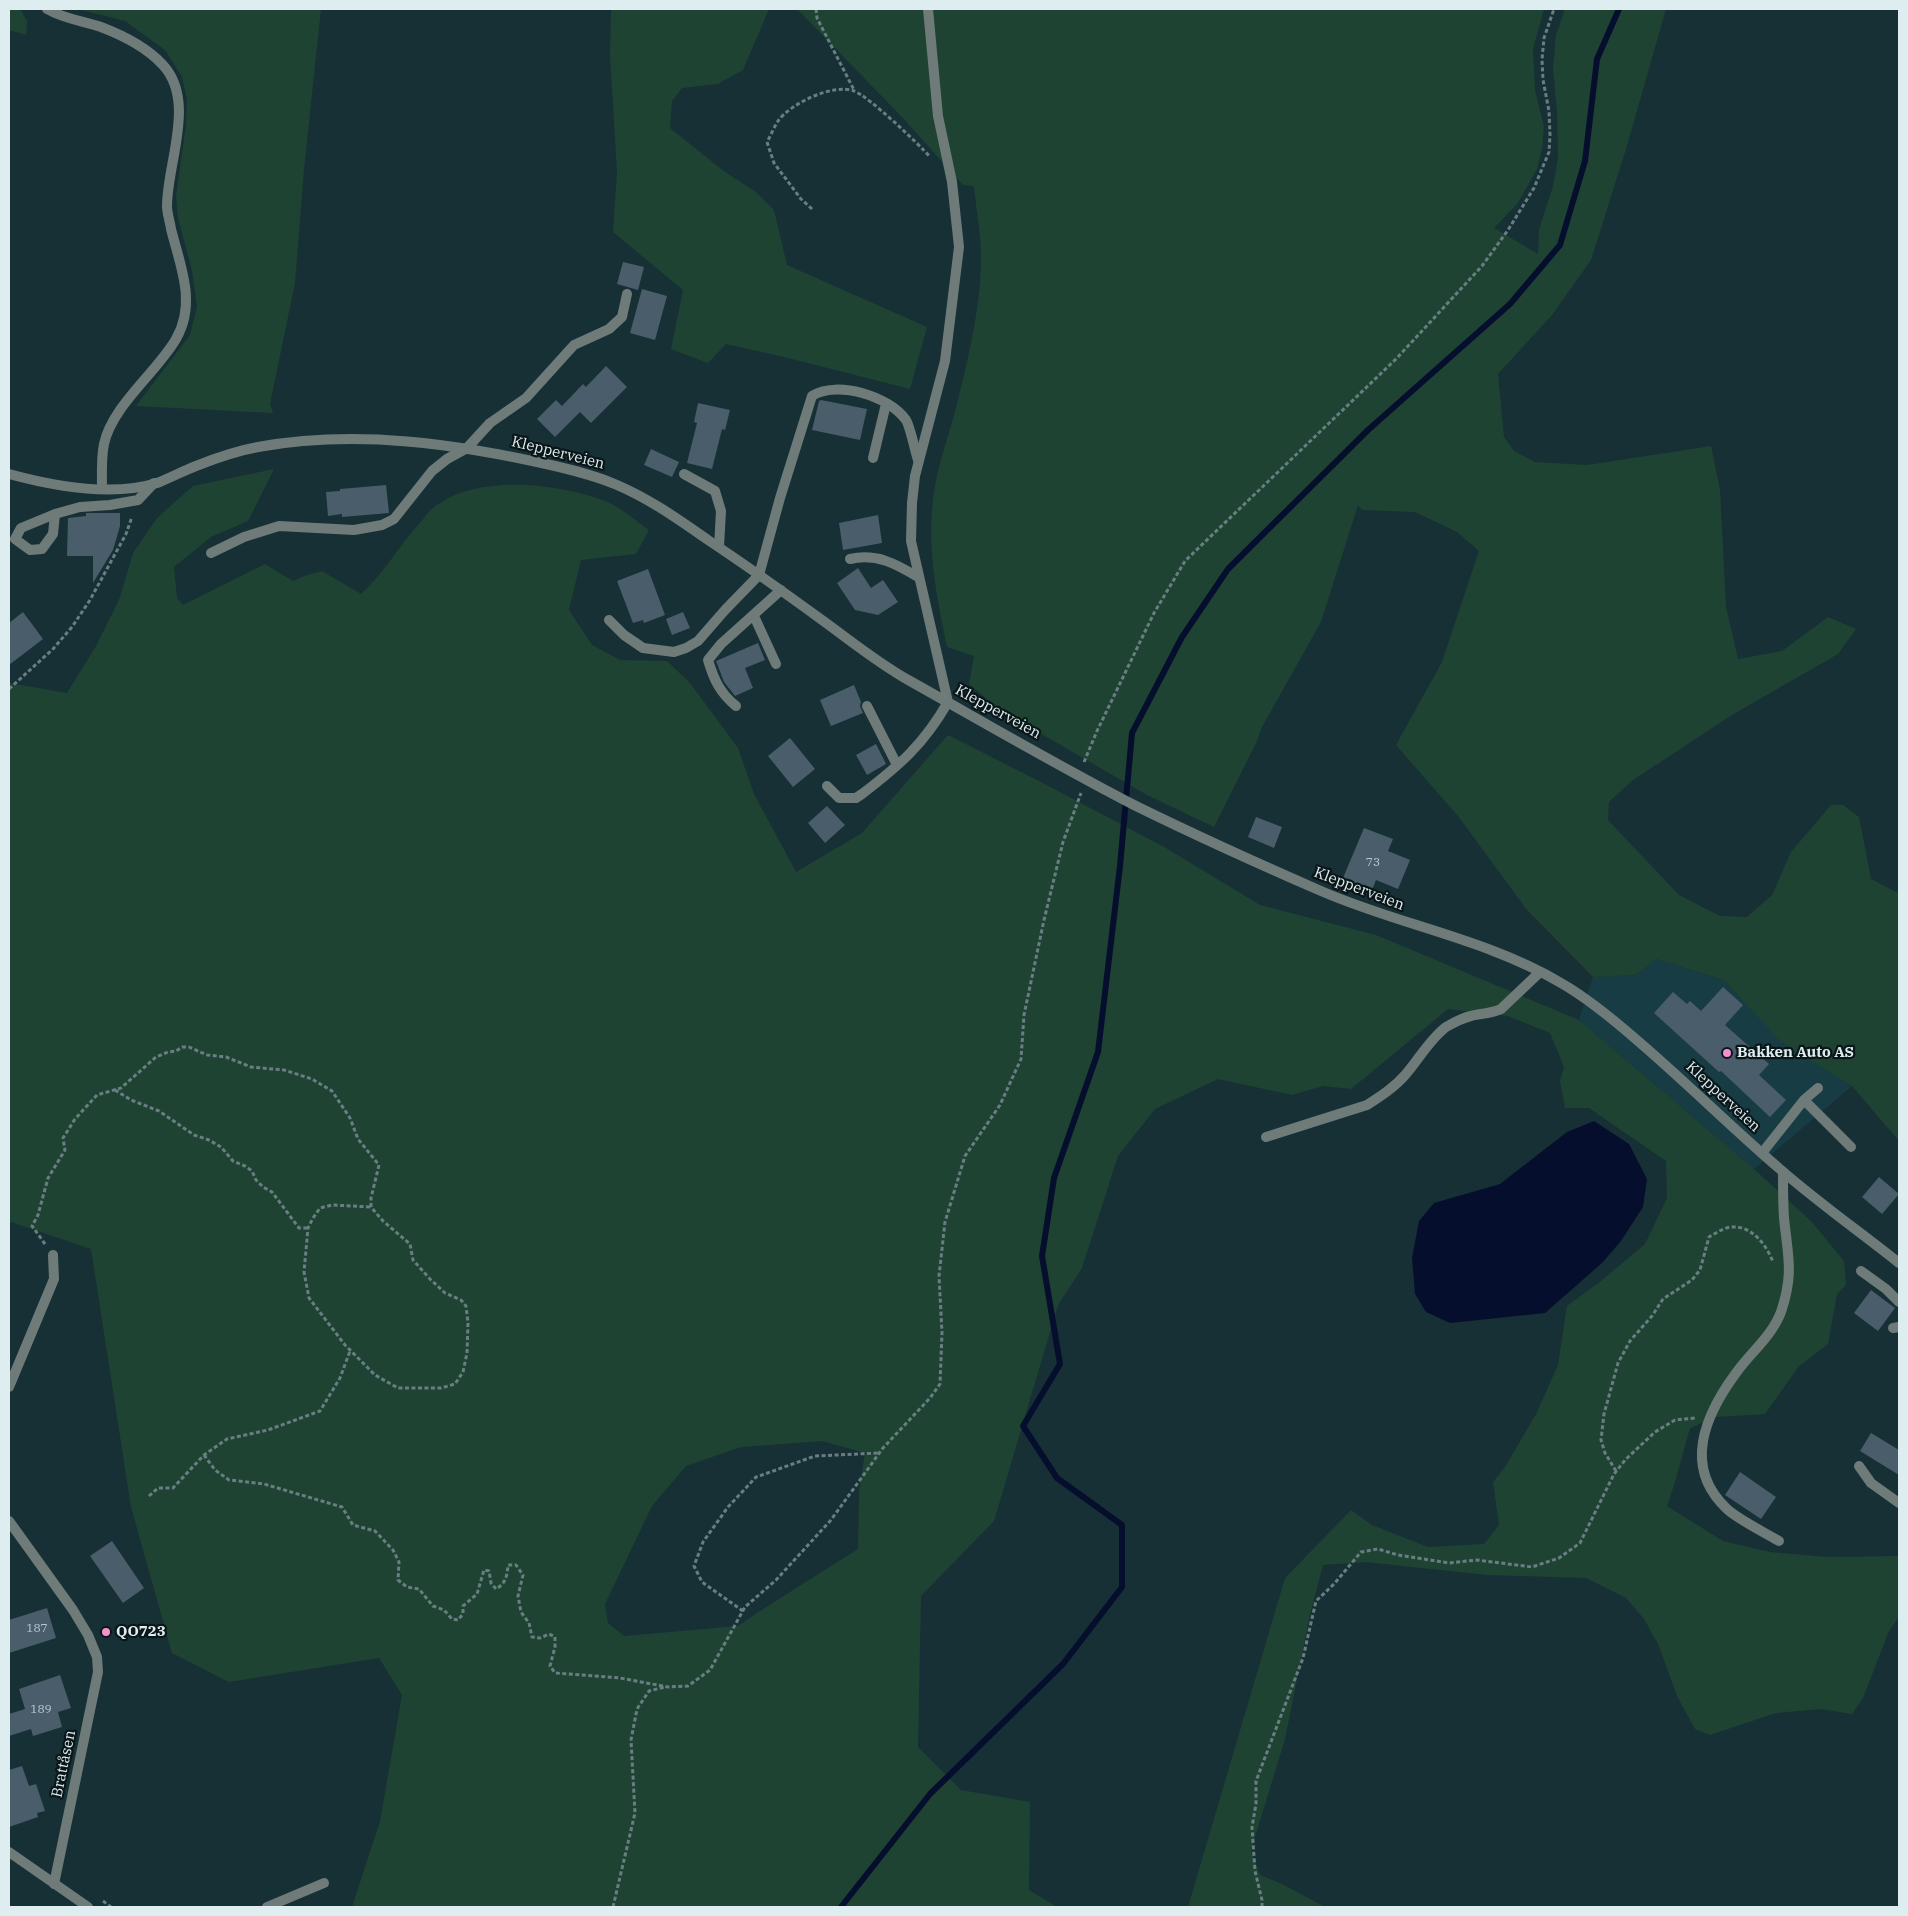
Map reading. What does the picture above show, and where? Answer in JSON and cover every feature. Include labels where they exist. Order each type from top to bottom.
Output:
[{"type":"street","points":[[47,9],[75,21],[100,27],[127,39],[149,53],[163,65],[172,80],[179,107],[178,127],[169,174],[167,208],[186,286],[185,315],[176,339],[112,422],[106,435],[102,457],[102,489]]},
{"type":"street","points":[[827,786],[839,798],[856,798],[910,754],[934,726],[948,702],[911,541],[912,503],[918,460],[945,360],[959,247],[952,182],[938,116],[928,9]]},
{"type":"street","points":[[211,553],[244,537],[279,526],[354,530],[382,525],[394,519],[432,471],[447,459],[467,448],[490,423],[526,398],[574,345],[609,329],[622,317],[628,294]]},
{"type":"street","points":[[609,620],[624,636],[643,648],[674,652],[698,641],[725,610],[760,575],[780,498],[812,396],[820,390],[847,390],[862,393],[895,408],[907,420],[918,460]]},
{"type":"street","points":[[873,458],[886,404]]},
{"type":"street","name":"Klepperveien","points":[[9,474],[44,484],[102,489],[136,488],[154,483],[227,454],[260,447],[327,439],[369,439],[411,441],[467,448],[581,472],[613,483],[662,508],[760,575],[864,652],[903,678],[1133,804],[1231,852],[1328,895],[1427,930],[1491,949],[1560,982],[1604,1012],[1677,1075],[1783,1172],[1899,1263]]},
{"type":"street","points":[[684,474],[715,491],[721,511],[719,547]]},
{"type":"street","points":[[55,514],[80,507],[110,505],[138,500],[154,483]]},
{"type":"street","points":[[850,559],[877,557],[895,563],[918,577]]},
{"type":"street","points":[[736,706],[723,696],[708,660],[721,644],[781,590]]},
{"type":"street","points":[[754,616],[776,664]]},
{"type":"street","points":[[868,706],[897,765]]},
{"type":"street","points":[[1266,1137],[1366,1105],[1382,1096],[1393,1088],[1435,1037],[1445,1028],[1469,1016],[1501,1009],[1540,972]]},
{"type":"street","points":[[1762,1153],[1804,1100],[1818,1088]]},
{"type":"street","points":[[1804,1100],[1850,1147]]},
{"type":"street","points":[[1779,1541],[1728,1510],[1708,1487],[1702,1464],[1702,1439],[1708,1420],[1736,1373],[1770,1334],[1780,1314],[1789,1285],[1790,1257],[1784,1217],[1783,1172]]},
{"type":"street","points":[[9,1387],[54,1279],[53,1255]]},
{"type":"street","points":[[1861,1271],[1886,1289],[1899,1302]]},
{"type":"street","points":[[1859,1466],[1871,1484],[1899,1503]]},
{"type":"street","name":"Brattåsen","points":[[9,1521],[73,1610],[88,1635],[94,1650],[98,1672],[54,1884]]},
{"type":"street","points":[[9,1852],[88,1907]]},
{"type":"street","points":[[267,1907],[324,1882]]},
{"type":"path","points":[[816,9],[817,18],[854,91]]},
{"type":"path","points":[[613,1907],[635,1813],[631,1740],[637,1708],[649,1691],[668,1687],[688,1686],[710,1670],[745,1606],[776,1580],[831,1520],[879,1453],[930,1398],[940,1384],[942,1333],[939,1276],[945,1222],[964,1156],[1000,1105],[1021,1060],[1024,1014],[1063,842],[1097,731],[1154,613],[1185,561],[1396,358],[1482,266],[1513,221],[1534,188],[1549,152],[1549,110],[1543,80],[1542,60],[1544,38],[1554,9]]},
{"type":"path","points":[[812,209],[801,199],[774,163],[767,142],[778,121],[795,104],[827,92],[845,89],[854,91],[872,103],[926,152],[952,182]]},
{"type":"path","points":[[9,689],[53,649],[72,627],[90,600],[126,534],[138,500]]},
{"type":"path","points":[[53,1255],[32,1226],[38,1215],[48,1178],[65,1150],[62,1138],[75,1119],[97,1096],[121,1088],[156,1057],[176,1051],[182,1047],[189,1047],[207,1055],[226,1057],[250,1067],[284,1070],[312,1079],[332,1091],[338,1097],[341,1107],[350,1118],[358,1139],[379,1165],[371,1198],[371,1207],[382,1221],[410,1244],[413,1260],[430,1279],[445,1293],[461,1300],[466,1306],[468,1323],[467,1352],[463,1372],[455,1384],[441,1388],[398,1388],[375,1375],[350,1351],[309,1298],[304,1272],[308,1228],[320,1208],[332,1204],[371,1207]]},
{"type":"path","points":[[116,1090],[131,1100],[159,1111],[194,1135],[209,1140],[221,1147],[233,1161],[245,1166],[252,1172],[262,1187],[272,1192],[299,1228],[308,1228]]},
{"type":"path","points":[[1616,1471],[1605,1453],[1601,1440],[1604,1414],[1618,1363],[1630,1341],[1652,1316],[1663,1299],[1692,1280],[1700,1270],[1709,1237],[1733,1226],[1750,1231],[1768,1251],[1774,1266]]},
{"type":"path","points":[[149,1496],[158,1488],[173,1488],[204,1455],[227,1439],[268,1430],[320,1411],[340,1378],[350,1351]]},
{"type":"path","points":[[1262,1907],[1255,1871],[1252,1827],[1256,1804],[1256,1781],[1303,1658],[1316,1601],[1334,1584],[1361,1552],[1378,1549],[1398,1555],[1449,1563],[1477,1560],[1532,1567],[1559,1558],[1580,1542],[1616,1471],[1655,1432],[1675,1420],[1691,1418],[1708,1420]]},
{"type":"path","points":[[743,1611],[702,1582],[694,1566],[703,1542],[728,1508],[756,1477],[815,1456],[879,1453]]},
{"type":"path","points":[[204,1455],[216,1470],[230,1480],[264,1484],[342,1507],[353,1525],[374,1531],[393,1550],[399,1562],[398,1580],[407,1587],[419,1589],[433,1606],[444,1610],[452,1619],[458,1620],[463,1614],[463,1606],[477,1594],[484,1570],[489,1571],[492,1583],[496,1589],[506,1579],[508,1565],[516,1565],[523,1575],[518,1596],[519,1604],[521,1612],[529,1623],[532,1637],[540,1638],[549,1634],[555,1637],[555,1647],[550,1666],[555,1673],[620,1678],[668,1687]]},
{"type":"shaded area","points":[[1656,959],[1724,980],[1781,1041],[1852,1086],[1754,1169],[1579,1020],[1593,977],[1636,975]]},
{"type":"shaded area","points":[[1594,1121],[1629,1144],[1647,1179],[1643,1207],[1621,1241],[1602,1263],[1545,1313],[1450,1323],[1426,1312],[1415,1294],[1412,1258],[1419,1221],[1434,1203],[1500,1184],[1567,1132]]},
{"type":"green space","points":[[9,9],[20,9],[27,21],[26,35],[9,30]]},
{"type":"green space","points":[[78,9],[321,9],[304,169],[295,283],[270,404],[273,413],[136,406],[190,335],[197,307],[192,271],[178,218],[176,196],[186,125],[187,100],[182,77],[165,50],[125,21]]},
{"type":"green space","points":[[611,9],[769,9],[743,70],[718,84],[682,88],[672,101],[670,128],[725,172],[756,192],[774,210],[787,265],[927,327],[910,389],[726,344],[708,363],[671,349],[683,290],[613,232],[617,172],[610,55]]},
{"type":"green space","points":[[797,9],[1544,9],[1533,49],[1535,90],[1544,127],[1542,150],[1537,169],[1518,203],[1494,228],[1538,254],[1539,230],[1553,186],[1558,158],[1557,112],[1553,68],[1556,35],[1565,9],[1666,9],[1626,149],[1591,260],[1552,315],[1498,374],[1504,437],[1514,451],[1535,462],[1587,465],[1711,446],[1720,490],[1726,607],[1738,659],[1782,651],[1828,617],[1856,629],[1838,654],[1732,715],[1633,780],[1609,802],[1608,820],[1679,895],[1720,916],[1747,917],[1772,895],[1791,852],[1831,805],[1843,805],[1859,817],[1871,879],[1896,892],[1899,890],[1899,1141],[1852,1086],[1781,1042],[1724,980],[1656,959],[1636,975],[1593,977],[1527,910],[1458,816],[1396,745],[1442,662],[1479,551],[1457,532],[1415,512],[1362,510],[1358,505],[1321,622],[1262,727],[1257,741],[1214,827],[1147,795],[1000,710],[969,684],[974,656],[947,647],[934,574],[931,519],[937,476],[962,385],[977,309],[981,251],[974,186],[963,185],[901,116]]},
{"type":"green space","points":[[274,469],[248,521],[211,537],[174,567],[177,598],[183,605],[265,564],[293,581],[322,571],[361,594],[430,511],[450,498],[470,490],[493,486],[540,486],[586,495],[610,503],[622,510],[649,530],[636,554],[581,560],[569,610],[592,645],[620,660],[667,661],[690,683],[738,748],[754,794],[796,872],[862,833],[948,735],[1166,848],[1260,905],[1376,935],[1579,1020],[1754,1169],[1812,1222],[1844,1261],[1846,1285],[1837,1294],[1828,1344],[1799,1366],[1765,1414],[1716,1417],[1690,1428],[1667,1506],[1723,1541],[1770,1552],[1828,1557],[1899,1556],[1899,1617],[1889,1631],[1863,1698],[1852,1714],[1821,1709],[1776,1713],[1710,1735],[1695,1729],[1677,1696],[1658,1644],[1644,1619],[1626,1598],[1586,1578],[1487,1575],[1366,1562],[1323,1565],[1310,1615],[1285,1739],[1251,1850],[1260,1875],[1282,1884],[1325,1907],[1188,1907],[1285,1578],[1351,1510],[1372,1525],[1428,1547],[1484,1544],[1499,1525],[1493,1482],[1505,1467],[1536,1414],[1558,1365],[1567,1306],[1601,1281],[1645,1244],[1667,1198],[1666,1161],[1589,1108],[1565,1108],[1560,1081],[1564,1067],[1550,1033],[1508,1016],[1448,1009],[1351,1089],[1323,1086],[1292,1095],[1218,1079],[1155,1109],[1118,1156],[1082,1268],[1058,1305],[994,1521],[921,1596],[918,1747],[961,1790],[1030,1802],[1029,1890],[1057,1907],[352,1907],[380,1821],[402,1695],[379,1658],[229,1682],[172,1653],[131,1507],[91,1249],[11,1222],[9,1224],[9,683],[67,693],[96,646],[119,600],[133,553],[157,518],[193,486]],"holes":[[[822,1441],[865,1453],[859,1491],[858,1549],[738,1626],[624,1636],[608,1623],[605,1604],[652,1506],[686,1466],[741,1447]]]},
{"type":"building","points":[[623,262],[644,267],[638,290],[617,284]]},
{"type":"building","points":[[642,289],[667,296],[655,340],[630,333]]},
{"type":"building","points":[[606,366],[627,387],[591,423],[580,412],[555,437],[537,419],[556,400],[562,406],[583,384],[586,387]]},
{"type":"building","points":[[819,401],[867,409],[860,440],[812,430]]},
{"type":"building","points":[[698,403],[730,410],[725,430],[722,429],[712,469],[687,463],[697,423],[694,422]]},
{"type":"building","points":[[651,449],[679,462],[672,477],[644,465]]},
{"type":"building","points":[[386,485],[389,513],[342,517],[342,514],[328,516],[326,492]]},
{"type":"building","points":[[86,513],[120,513],[120,526],[113,550],[93,583],[93,556],[67,556],[68,518],[86,516]]},
{"type":"building","points":[[878,515],[882,543],[843,550],[839,523]]},
{"type":"building","points":[[858,568],[871,588],[883,580],[898,602],[878,615],[855,610],[837,583]]},
{"type":"building","points":[[648,569],[665,615],[644,623],[643,620],[633,623],[617,581]]},
{"type":"building","points":[[23,612],[43,639],[9,665],[9,623]]},
{"type":"building","points":[[683,612],[690,628],[672,635],[666,619]]},
{"type":"building","points":[[758,643],[765,660],[745,668],[753,688],[735,696],[724,682],[716,661]]},
{"type":"building","points":[[854,685],[863,713],[831,726],[820,700]]},
{"type":"building","points":[[790,738],[815,769],[793,787],[768,756]]},
{"type":"building","points":[[876,744],[886,764],[867,775],[856,755]]},
{"type":"building","points":[[827,806],[845,825],[825,843],[808,823]]},
{"type":"building","points":[[1256,817],[1282,827],[1274,848],[1248,837]]},
{"type":"building","points":[[1364,828],[1393,839],[1388,851],[1410,860],[1398,889],[1376,880],[1372,890],[1343,878]]},
{"type":"building","name":"Bakken Auto AS","points":[[1723,987],[1743,1005],[1725,1025],[1769,1064],[1759,1075],[1786,1100],[1770,1117],[1721,1071],[1719,1072],[1654,1013],[1673,992],[1687,1004],[1690,1001],[1701,1011]]},
{"type":"building","points":[[1879,1177],[1899,1194],[1882,1214],[1862,1197]]},
{"type":"building","points":[[1871,1290],[1895,1308],[1878,1331],[1854,1313]]},
{"type":"building","points":[[1871,1433],[1899,1450],[1899,1475],[1860,1451]]},
{"type":"building","points":[[1740,1472],[1776,1497],[1761,1519],[1725,1495]]},
{"type":"building","points":[[112,1541],[144,1588],[123,1603],[90,1556]]},
{"type":"building","points":[[47,1608],[56,1638],[9,1653],[9,1620]]},
{"type":"building","points":[[60,1675],[71,1708],[58,1712],[62,1727],[33,1736],[31,1729],[9,1736],[9,1714],[25,1709],[19,1689]]},
{"type":"building","points":[[22,1766],[29,1786],[36,1784],[45,1811],[37,1813],[38,1817],[9,1827],[9,1770]]},
{"type":"waterway","points":[[841,1907],[930,1794],[1063,1664],[1122,1587],[1122,1525],[1057,1478],[1023,1426],[1060,1364],[1042,1256],[1054,1178],[1098,1052],[1120,866],[1132,733],[1182,637],[1228,569],[1368,430],[1510,304],[1560,245],[1585,161],[1597,59],[1619,9]]},
{"type":"place","name":"Bakken Auto AS","points":[[1727,1053]]},
{"type":"place","name":"QO723","points":[[106,1632]]}]
